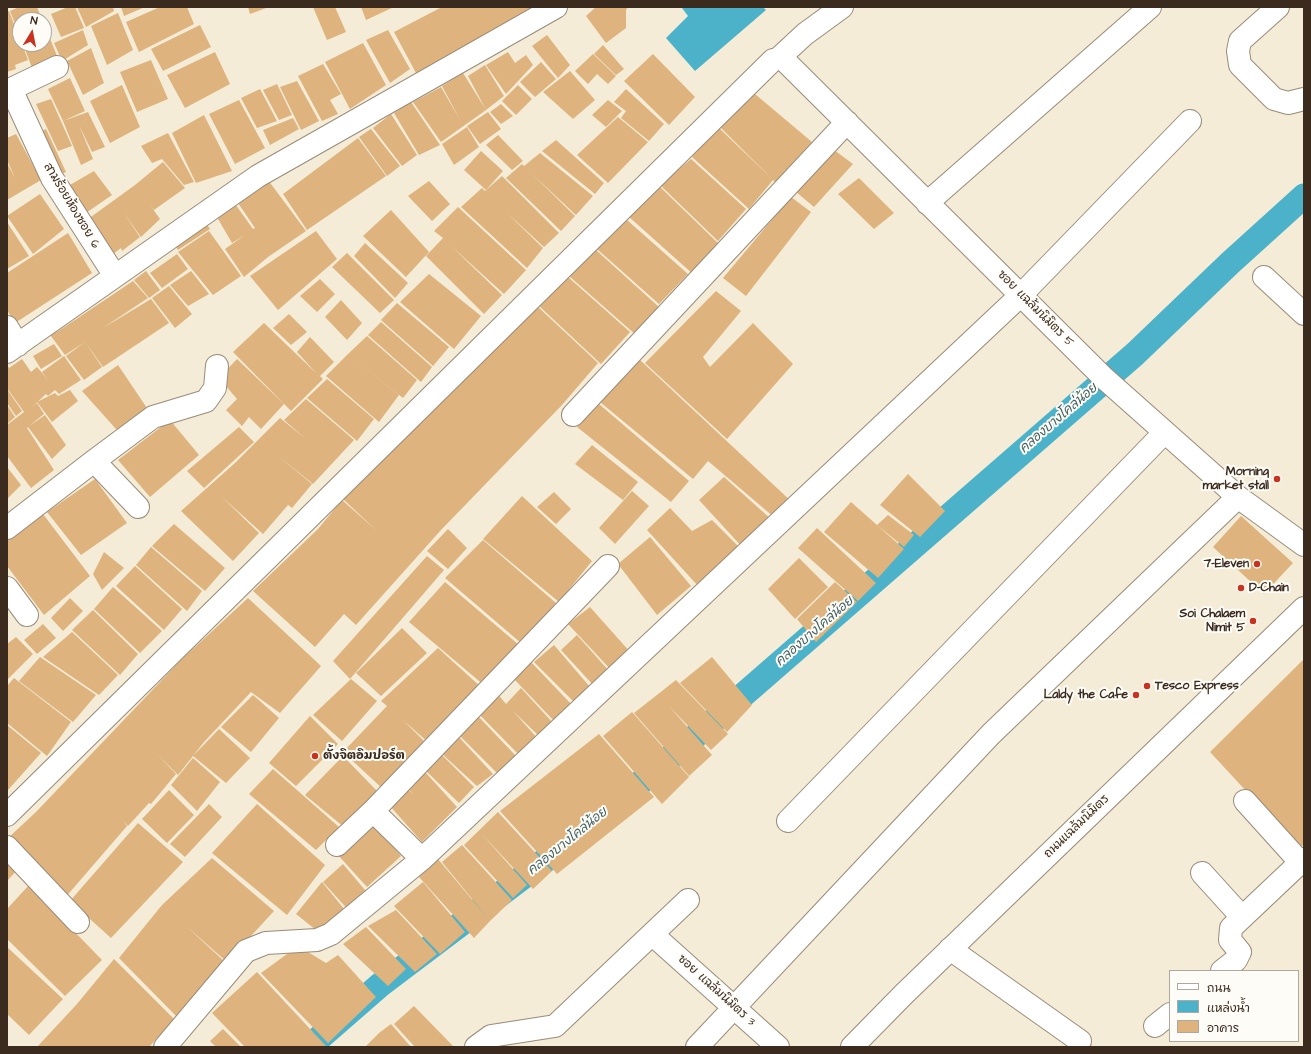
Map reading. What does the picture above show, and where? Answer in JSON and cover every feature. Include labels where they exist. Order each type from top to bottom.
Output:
[{"type":"street","points":[[11,341],[115,276],[258,176],[556,7]]},
{"type":"street","points":[[7,815],[773,60],[778,59],[805,34],[842,7]]},
{"type":"street","points":[[927,203],[1150,7]]},
{"type":"street","points":[[1278,7],[1240,41],[1238,51],[1240,65],[1274,99],[1288,103],[1304,99]]},
{"type":"street","name":"ซอย แฉล้มนิมิตร 5","points":[[778,59],[783,59],[1110,384],[1164,433],[1238,496],[1304,545]]},
{"type":"street","points":[[9,90],[57,67]]},
{"type":"street","name":"สามร้อยห้องซอย 6","points":[[9,90],[52,178],[115,276]]},
{"type":"street","points":[[165,1047],[246,951],[266,942],[317,940],[326,937],[422,859],[1021,295],[1190,121]]},
{"type":"street","points":[[573,415],[847,122]]},
{"type":"street","points":[[1264,277],[1304,314]]},
{"type":"street","points":[[7,528],[153,417],[206,401],[215,388],[217,366]]},
{"type":"street","points":[[788,821],[1164,433]]},
{"type":"street","points":[[94,461],[138,507]]},
{"type":"street","points":[[697,1047],[991,734],[1238,496]]},
{"type":"street","points":[[337,845],[373,811],[608,566]]},
{"type":"street","points":[[7,588],[27,615]]},
{"type":"street","name":"ถนนแฉล้มนิมิตร","points":[[852,1047],[950,949],[1304,608]]},
{"type":"street","points":[[1223,970],[1236,960],[1240,952],[1230,940],[1230,928],[1241,916],[1302,861],[1245,801]]},
{"type":"street","points":[[373,811],[422,859]]},
{"type":"street","points":[[7,847],[78,922]]},
{"type":"street","points":[[1202,873],[1241,916]]},
{"type":"street","points":[[487,1043],[555,1026],[653,935],[688,900]]},
{"type":"street","name":"ซอย แฉล้มนิมิตร 3","points":[[653,935],[778,1047]]},
{"type":"street","points":[[950,949],[1080,1041]]},
{"type":"water","points":[[763,7],[766,10],[695,71],[666,38],[688,16],[682,8]]},
{"type":"building","points":[[19,7],[37,7],[39,12],[12,12],[12,16],[10,11]]},
{"type":"building","points":[[68,7],[75,7],[84,28],[61,37],[52,14]]},
{"type":"building","points":[[77,7],[113,7],[114,11],[86,27]]},
{"type":"building","points":[[121,7],[145,7],[124,16]]},
{"type":"building","points":[[160,7],[187,7],[194,24],[139,52],[126,22]]},
{"type":"building","points":[[248,7],[269,7],[250,14]]},
{"type":"building","points":[[313,7],[335,7],[346,32],[327,40]]},
{"type":"building","points":[[361,7],[394,7],[366,20]]},
{"type":"building","points":[[442,7],[549,7],[416,73],[394,32]]},
{"type":"building","points":[[596,7],[628,7],[626,10],[626,28],[606,43],[586,16]]},
{"type":"building","points":[[9,11],[12,19],[12,52],[25,52],[28,60],[15,65],[16,69],[7,72],[7,12]]},
{"type":"building","points":[[118,13],[133,50],[107,65],[91,26]]},
{"type":"building","points":[[200,25],[211,47],[163,71],[151,49]]},
{"type":"building","points":[[83,30],[88,45],[62,61],[54,43]]},
{"type":"building","points":[[388,30],[410,69],[390,83],[366,40]]},
{"type":"building","points":[[547,35],[570,65],[558,78],[532,46]]},
{"type":"building","points":[[363,43],[386,85],[350,109],[325,62]]},
{"type":"building","points":[[52,44],[62,68],[36,78],[26,52],[52,52]]},
{"type":"building","points":[[603,45],[624,69],[616,75],[594,54]]},
{"type":"building","points":[[91,48],[104,83],[83,95],[67,61]]},
{"type":"building","points":[[215,52],[230,84],[185,108],[167,75]]},
{"type":"building","points":[[508,52],[515,63],[526,55],[533,65],[506,94],[486,65]]},
{"type":"building","points":[[593,54],[616,76],[608,84],[597,74],[588,84],[575,71]]},
{"type":"building","points":[[653,54],[695,97],[669,125],[624,81]]},
{"type":"building","points":[[151,60],[168,99],[137,112],[120,72]]},
{"type":"building","points":[[541,62],[556,79],[535,97],[520,82]]},
{"type":"building","points":[[323,64],[341,94],[330,100],[338,114],[322,121],[298,76]]},
{"type":"building","points":[[485,65],[504,96],[486,110],[468,76]]},
{"type":"building","points":[[570,71],[595,100],[573,119],[543,92]]},
{"type":"building","points":[[463,73],[486,110],[441,142],[413,102],[441,87],[460,120],[442,86]]},
{"type":"building","points":[[70,78],[85,111],[63,121],[48,89]]},
{"type":"building","points":[[297,81],[319,121],[301,130],[280,87]]},
{"type":"building","points":[[277,84],[292,115],[279,120],[263,90]]},
{"type":"building","points":[[122,85],[140,127],[110,143],[90,101]]},
{"type":"building","points":[[518,85],[532,99],[516,115],[502,101]]},
{"type":"building","points":[[260,89],[277,121],[257,128],[241,98]]},
{"type":"building","points":[[626,89],[664,124],[649,141],[621,118],[626,111],[614,102]]},
{"type":"building","points":[[755,94],[812,142],[775,182],[720,127]]},
{"type":"building","points":[[51,99],[72,146],[58,151],[36,104]]},
{"type":"building","points":[[239,100],[265,148],[235,164],[209,114]]},
{"type":"building","points":[[608,100],[622,111],[606,127],[592,115]]},
{"type":"building","points":[[411,102],[440,145],[419,155],[394,113]]},
{"type":"building","points":[[501,104],[513,116],[501,124],[490,112]]},
{"type":"building","points":[[88,112],[105,147],[92,152],[79,125],[93,159],[81,165],[63,121]]},
{"type":"building","points":[[488,112],[501,129],[480,144],[467,126]]},
{"type":"building","points":[[391,114],[417,155],[402,166],[373,128]]},
{"type":"building","points":[[204,115],[232,171],[196,183],[172,133]]},
{"type":"building","points":[[618,117],[648,142],[608,183],[577,155]]},
{"type":"building","points":[[293,118],[299,129],[270,145],[263,130]]},
{"type":"building","points":[[717,126],[773,180],[749,209],[692,157]]},
{"type":"building","points":[[467,127],[479,147],[454,165],[442,144]]},
{"type":"building","points":[[46,129],[66,172],[52,178],[32,136]]},
{"type":"building","points":[[371,129],[400,166],[387,176],[359,137]]},
{"type":"building","points":[[168,133],[194,182],[184,185],[162,159],[152,163],[141,146]]},
{"type":"building","points":[[16,134],[41,180],[7,200],[7,163],[15,178],[7,160],[7,138]]},
{"type":"building","points":[[498,135],[523,161],[512,170],[486,145]]},
{"type":"building","points":[[358,138],[386,176],[307,230],[283,194]]},
{"type":"building","points":[[556,140],[604,183],[595,194],[542,151]]},
{"type":"building","points":[[834,150],[853,164],[814,207],[795,191]]},
{"type":"building","points":[[481,151],[503,171],[486,190],[464,170]]},
{"type":"building","points":[[540,153],[593,196],[576,215],[531,173],[575,216],[561,231],[506,178],[522,164],[524,166]]},
{"type":"building","points":[[691,159],[746,209],[718,241],[660,185]]},
{"type":"building","points":[[163,162],[185,188],[154,210],[150,205],[160,219],[141,237],[123,212],[140,237],[122,251],[121,248],[108,258],[84,222],[135,185]]},
{"type":"building","points":[[94,171],[112,195],[83,215],[63,189]]},
{"type":"building","points":[[502,176],[559,233],[544,247],[506,212],[543,248],[527,268],[461,207],[482,188],[485,191]]},
{"type":"building","points":[[859,178],[894,213],[874,229],[838,194]]},
{"type":"building","points":[[268,180],[306,231],[268,257],[244,277],[225,249],[245,235],[232,243],[214,212],[233,201],[253,229],[255,228],[236,200]]},
{"type":"building","points":[[429,181],[450,204],[432,221],[408,196]]},
{"type":"building","points":[[658,185],[719,244],[694,275],[628,216]]},
{"type":"building","points":[[40,194],[64,229],[33,254],[7,216]]},
{"type":"building","points":[[791,197],[811,212],[746,296],[723,278]]},
{"type":"building","points":[[458,207],[526,270],[504,294],[450,245],[502,295],[484,314],[426,256],[443,238],[434,231]]},
{"type":"building","points":[[391,210],[429,252],[406,277],[363,236]]},
{"type":"building","points":[[203,219],[210,229],[178,250],[170,238]]},
{"type":"building","points":[[627,220],[688,274],[659,304],[597,249]]},
{"type":"building","points":[[7,222],[29,256],[7,269]]},
{"type":"building","points":[[209,231],[241,276],[213,295],[178,252]]},
{"type":"building","points":[[316,231],[337,259],[278,310],[250,276]]},
{"type":"building","points":[[68,233],[92,273],[15,323],[7,310],[7,273]]},
{"type":"building","points":[[365,243],[408,283],[395,298],[354,256]]},
{"type":"building","points":[[596,250],[659,307],[636,335],[569,276]]},
{"type":"building","points":[[347,253],[394,300],[380,313],[332,267]]},
{"type":"building","points":[[177,254],[188,269],[162,288],[150,273]]},
{"type":"building","points":[[146,271],[160,290],[149,298],[134,280]]},
{"type":"building","points":[[191,271],[209,294],[188,306],[170,285]]},
{"type":"building","points":[[429,274],[481,316],[454,349],[400,302]]},
{"type":"building","points":[[568,277],[630,332],[601,364],[538,305]]},
{"type":"building","points":[[320,279],[335,294],[317,312],[300,296]]},
{"type":"building","points":[[133,281],[148,298],[103,328],[151,299],[169,323],[103,367],[75,328],[85,342],[65,355],[45,328],[58,320],[63,327],[54,334]]},
{"type":"building","points":[[169,286],[192,314],[175,328],[152,298]]},
{"type":"building","points":[[716,291],[741,311],[703,357],[710,367],[753,323],[793,364],[727,439],[645,363]]},
{"type":"building","points":[[341,300],[362,323],[347,340],[325,317]]},
{"type":"building","points":[[397,303],[449,347],[433,366],[381,320]]},
{"type":"building","points":[[537,306],[598,363],[562,405],[441,530],[356,625],[344,614],[315,647],[253,591],[318,529],[342,500],[377,531],[343,499]]},
{"type":"building","points":[[289,314],[307,332],[291,345],[273,328]]},
{"type":"building","points":[[381,322],[432,367],[421,382],[368,335]]},
{"type":"building","points":[[264,323],[316,373],[297,352],[310,337],[334,362],[320,376],[323,379],[291,411],[233,352]]},
{"type":"building","points":[[367,336],[417,380],[403,398],[348,354]]},
{"type":"building","points":[[85,342],[102,367],[84,380],[66,356]]},
{"type":"building","points":[[54,344],[62,356],[41,369],[33,356]]},
{"type":"building","points":[[348,354],[399,395],[379,422],[326,376]]},
{"type":"building","points":[[64,356],[81,380],[59,394],[55,390],[48,396],[46,394],[32,407],[37,403],[44,414],[27,428],[54,470],[31,488],[7,456],[7,425],[24,412],[7,388],[7,365],[9,368],[22,359],[31,372],[37,367],[49,381],[42,372]]},
{"type":"building","points":[[237,359],[284,404],[261,429],[249,417],[242,426],[226,410],[237,399],[219,378]]},
{"type":"building","points":[[640,360],[793,503],[775,518],[708,461],[693,479],[600,402]]},
{"type":"building","points":[[118,365],[153,417],[124,438],[82,391]]},
{"type":"building","points":[[327,379],[374,419],[357,441],[307,398]]},
{"type":"building","points":[[7,389],[22,411],[16,416],[7,403]]},
{"type":"building","points":[[70,390],[78,401],[52,422],[37,402],[55,393],[58,396]]},
{"type":"building","points":[[306,399],[354,440],[313,484],[277,455],[312,484],[292,508],[283,501],[288,505],[263,534],[221,496],[259,533],[233,561],[181,511],[235,463],[280,418],[306,439],[284,420]]},
{"type":"building","points":[[599,404],[689,481],[671,502],[577,427]]},
{"type":"building","points":[[7,405],[15,417],[7,424]]},
{"type":"building","points":[[45,415],[66,445],[52,459],[28,427]]},
{"type":"building","points":[[170,420],[199,455],[150,497],[118,460]]},
{"type":"building","points":[[239,427],[254,442],[204,488],[187,471]]},
{"type":"building","points":[[592,445],[638,482],[623,500],[575,464]]},
{"type":"building","points":[[7,467],[21,485],[7,499]]},
{"type":"building","points":[[908,474],[945,511],[920,537],[880,505]]},
{"type":"building","points":[[724,477],[772,520],[744,549],[699,500]]},
{"type":"building","points":[[95,479],[127,523],[81,555],[47,512]]},
{"type":"building","points":[[632,491],[649,506],[615,544],[599,528]]},
{"type":"building","points":[[554,492],[571,509],[556,524],[537,507]]},
{"type":"building","points":[[522,496],[592,561],[559,602],[483,539]]},
{"type":"building","points":[[851,502],[904,549],[878,578],[824,532]]},
{"type":"building","points":[[670,508],[692,531],[712,520],[743,551],[699,587],[647,530]]},
{"type":"building","points":[[43,514],[90,576],[44,615],[7,566],[7,540]]},
{"type":"building","points":[[888,515],[914,535],[904,547],[877,525]]},
{"type":"building","points":[[1241,516],[1293,563],[1264,594],[1213,547]]},
{"type":"building","points":[[174,524],[225,568],[205,591],[152,546]]},
{"type":"building","points":[[817,528],[876,583],[858,601],[798,548]]},
{"type":"building","points":[[448,529],[467,548],[448,569],[427,551]]},
{"type":"building","points":[[650,537],[691,586],[657,615],[618,564]]},
{"type":"building","points":[[483,540],[556,603],[521,643],[445,578]]},
{"type":"building","points":[[151,547],[202,591],[187,611],[136,565]]},
{"type":"building","points":[[104,552],[124,568],[102,590],[93,574]]},
{"type":"building","points":[[427,556],[444,570],[350,679],[333,661]]},
{"type":"building","points":[[799,558],[828,587],[795,619],[768,589]]},
{"type":"building","points":[[135,566],[182,609],[164,630],[116,586]]},
{"type":"building","points":[[445,582],[519,645],[485,686],[409,622]]},
{"type":"building","points":[[835,582],[857,602],[816,642],[797,619]]},
{"type":"building","points":[[113,587],[162,631],[140,653],[94,609]]},
{"type":"building","points":[[70,598],[83,611],[63,631],[51,618]]},
{"type":"building","points":[[248,598],[321,666],[280,713],[251,692],[204,742],[178,775],[157,754],[176,774],[151,804],[149,803],[128,826],[123,821],[127,826],[64,899],[7,839],[36,812],[182,659]]},
{"type":"building","points":[[590,607],[631,653],[613,672],[568,624]]},
{"type":"building","points":[[93,610],[138,654],[120,675],[72,630]]},
{"type":"building","points":[[43,624],[56,638],[37,654],[24,640]]},
{"type":"building","points":[[402,628],[427,653],[381,696],[356,673]]},
{"type":"building","points":[[72,632],[118,675],[99,695],[43,657]]},
{"type":"building","points":[[577,635],[609,671],[594,686],[561,650]]},
{"type":"building","points":[[16,637],[33,654],[7,680],[7,644]]},
{"type":"building","points":[[554,645],[590,687],[575,703],[534,662]]},
{"type":"building","points":[[438,648],[482,688],[430,744],[403,720],[426,743],[384,790],[343,752],[387,706],[381,701]]},
{"type":"building","points":[[40,657],[96,695],[73,722],[19,681]]},
{"type":"building","points":[[712,657],[752,705],[727,732],[680,683]]},
{"type":"building","points":[[1304,659],[1304,844],[1299,848],[1210,752]]},
{"type":"building","points":[[531,662],[572,705],[556,723],[514,679]]},
{"type":"building","points":[[14,678],[71,722],[47,756],[7,723],[7,686]]},
{"type":"building","points":[[351,679],[377,701],[342,741],[313,715]]},
{"type":"building","points":[[676,680],[728,734],[711,750],[668,705],[712,755],[689,776],[634,713]]},
{"type":"building","points":[[521,688],[553,723],[539,736],[513,711],[539,740],[522,758],[476,711],[496,692],[506,704]]},
{"type":"building","points":[[253,695],[279,718],[251,752],[221,727]]},
{"type":"building","points":[[632,712],[689,777],[662,804],[603,736]]},
{"type":"building","points":[[476,714],[516,756],[498,774],[457,733]]},
{"type":"building","points":[[310,716],[338,744],[296,786],[269,763]]},
{"type":"building","points":[[7,725],[41,753],[8,790],[7,789]]},
{"type":"building","points":[[219,729],[250,758],[226,783],[193,756]]},
{"type":"building","points":[[599,734],[654,797],[557,874],[500,811]]},
{"type":"building","points":[[457,735],[493,774],[477,786],[440,752]]},
{"type":"building","points":[[440,753],[474,787],[459,803],[423,768]]},
{"type":"building","points":[[343,756],[380,794],[350,832],[305,795]]},
{"type":"building","points":[[193,758],[220,782],[197,811],[171,785]]},
{"type":"building","points":[[273,769],[339,827],[316,850],[249,794]]},
{"type":"building","points":[[426,773],[457,807],[422,842],[390,806],[408,789],[414,795],[408,788]]},
{"type":"building","points":[[169,790],[194,815],[167,843],[142,819]]},
{"type":"building","points":[[209,804],[222,817],[185,857],[170,844]]},
{"type":"building","points":[[257,804],[325,865],[287,915],[212,853]]},
{"type":"building","points":[[498,812],[552,871],[533,889],[481,833],[527,885],[513,898],[464,845]]},
{"type":"building","points":[[371,819],[401,856],[367,887],[337,854]]},
{"type":"building","points":[[138,823],[183,862],[111,938],[70,901]]},
{"type":"building","points":[[462,845],[512,900],[490,921],[442,862]]},
{"type":"building","points":[[7,858],[18,869],[7,881]]},
{"type":"building","points":[[212,858],[274,911],[227,962],[185,925],[225,962],[176,1016],[119,958],[162,905]]},
{"type":"building","points":[[438,859],[490,921],[474,938],[419,877]]},
{"type":"building","points":[[343,864],[370,896],[351,913],[323,882]]},
{"type":"building","points":[[322,882],[345,910],[321,934],[296,914]]},
{"type":"building","points":[[423,882],[465,932],[440,954],[394,906]]},
{"type":"building","points":[[29,885],[102,960],[65,996],[7,939],[7,909]]},
{"type":"building","points":[[396,910],[437,954],[415,972],[368,926]]},
{"type":"building","points":[[366,927],[406,969],[388,986],[343,944]]},
{"type":"building","points":[[298,946],[326,963],[338,955],[376,997],[328,1043],[261,973]]},
{"type":"building","points":[[7,947],[63,999],[29,1035],[7,1014]]},
{"type":"building","points":[[114,959],[174,1019],[149,1047],[37,1047],[77,1004]]},
{"type":"building","points":[[257,972],[326,1046],[325,1047],[245,1047],[212,1013]]},
{"type":"building","points":[[414,1006],[454,1047],[415,1047],[394,1024]]},
{"type":"building","points":[[391,1024],[411,1047],[366,1046],[379,1033]]},
{"type":"building","points":[[223,1029],[241,1047],[216,1047],[210,1041]]},
{"type":"waterway","name":"คลองบางโคล่น้อย","points":[[615,804],[711,723],[1135,354],[1230,263],[1304,196]]},
{"type":"waterway","name":"คลองบางโคล่น้อย","points":[[309,1047],[380,985],[572,840]]},
{"type":"place","name":"Morning market stall","points":[[1277,479]]},
{"type":"place","name":"7-Eleven","points":[[1257,564]]},
{"type":"place","name":"D-Chain","points":[[1241,588]]},
{"type":"place","name":"Soi Chalaem Nimit 5","points":[[1253,621]]},
{"type":"place","name":"Tesco Express","points":[[1147,686]]},
{"type":"place","name":"Laldy the Cafe","points":[[1136,695]]},
{"type":"place","name":"ตั้งจิตอิมปอร์ต","points":[[315,756]]}]
